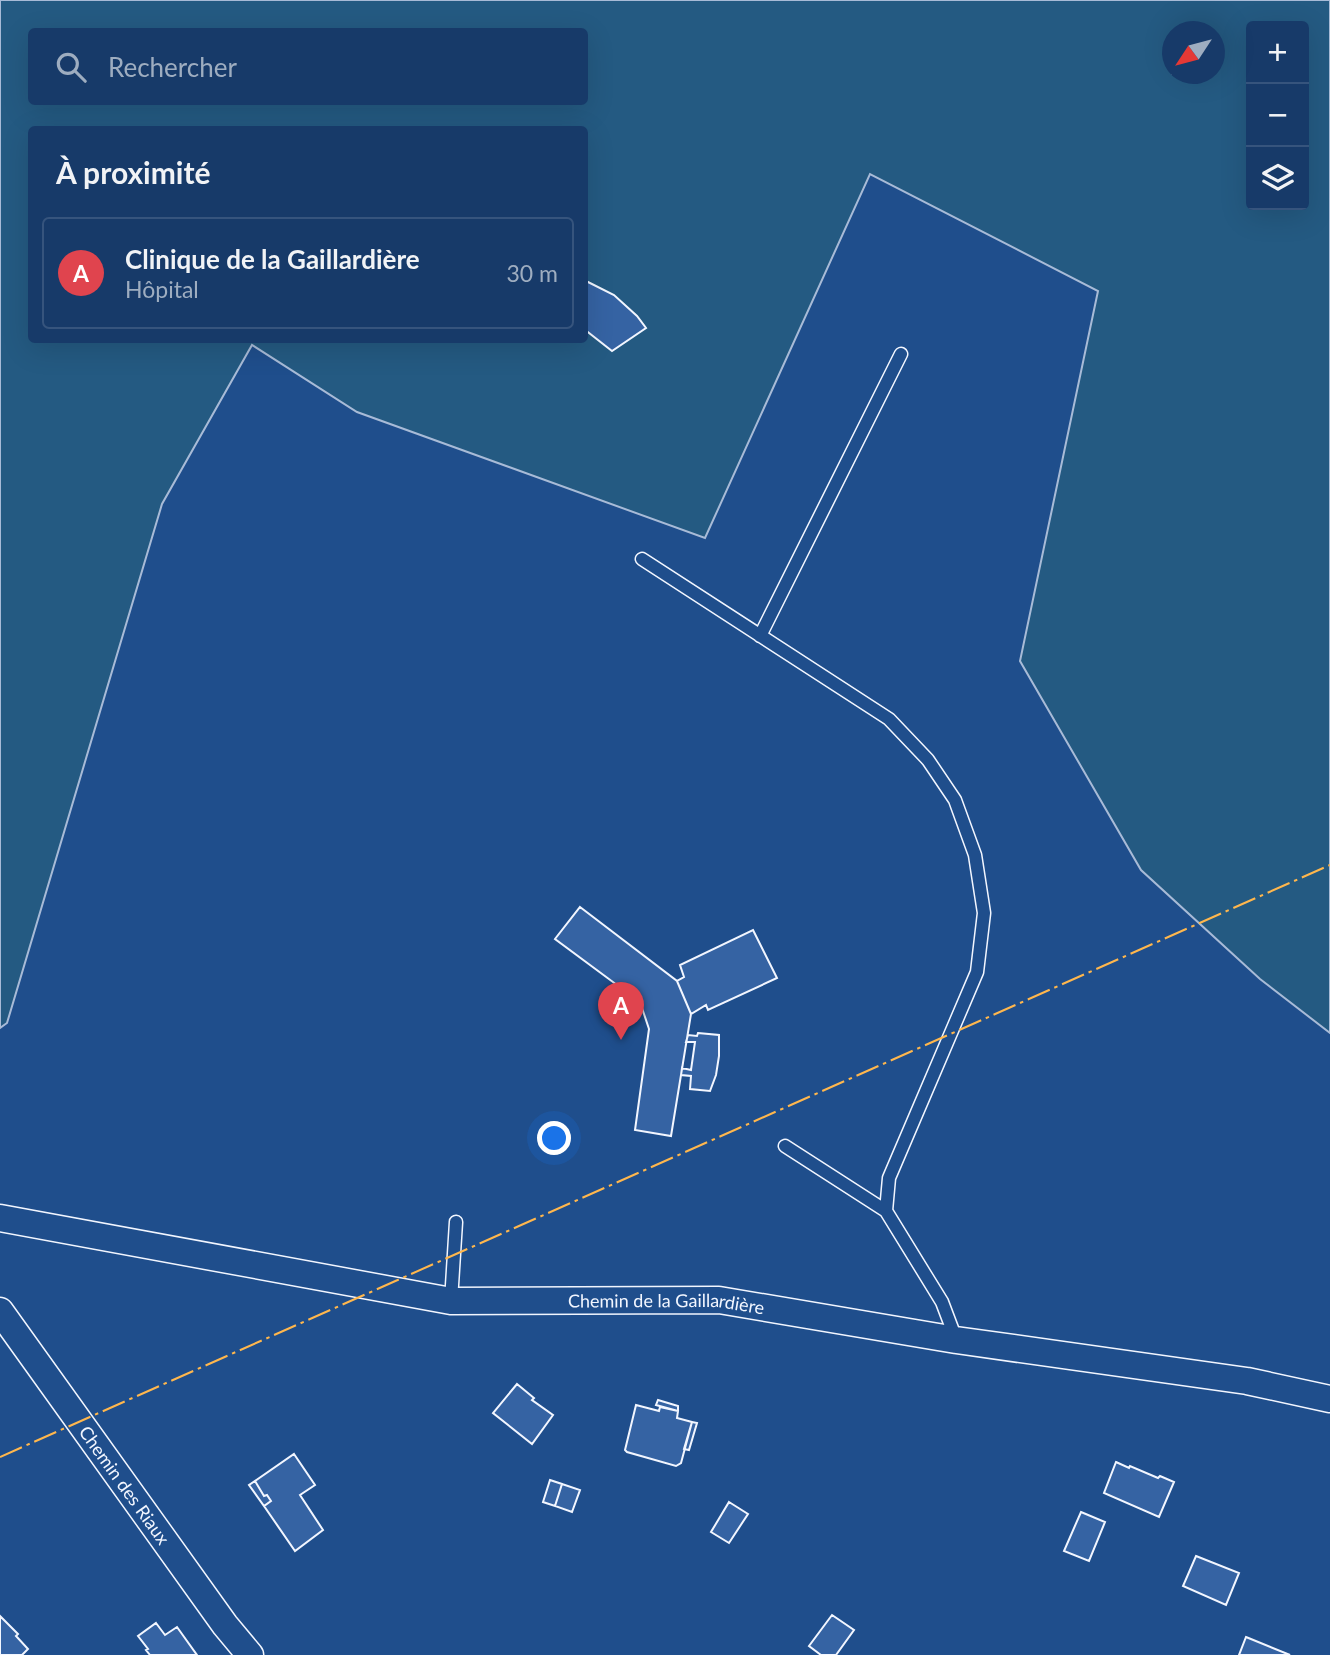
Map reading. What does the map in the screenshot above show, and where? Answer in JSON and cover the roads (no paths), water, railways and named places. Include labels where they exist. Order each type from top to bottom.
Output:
[{"type":"street","name":"Chemin de la Gaillardière","points":[[0,1218],[452,1301],[719,1300],[956,1340],[1247,1381],[1330,1399]]},
{"type":"street","name":"Chemin des Riaux","points":[[0,1311],[225,1625],[250,1655]]},
{"type":"lane","points":[[760,636],[901,354]]},
{"type":"lane","points":[[642,559],[889,719],[928,760],[955,800],[975,855],[984,914],[977,972],[889,1178],[886,1211]]},
{"type":"lane","points":[[785,1146],[886,1211],[942,1302],[956,1340]]},
{"type":"lane","points":[[452,1301],[456,1222]]},
{"type":"place","name":"Clinique de la Gaillardière","points":[[621,1040]]}]
